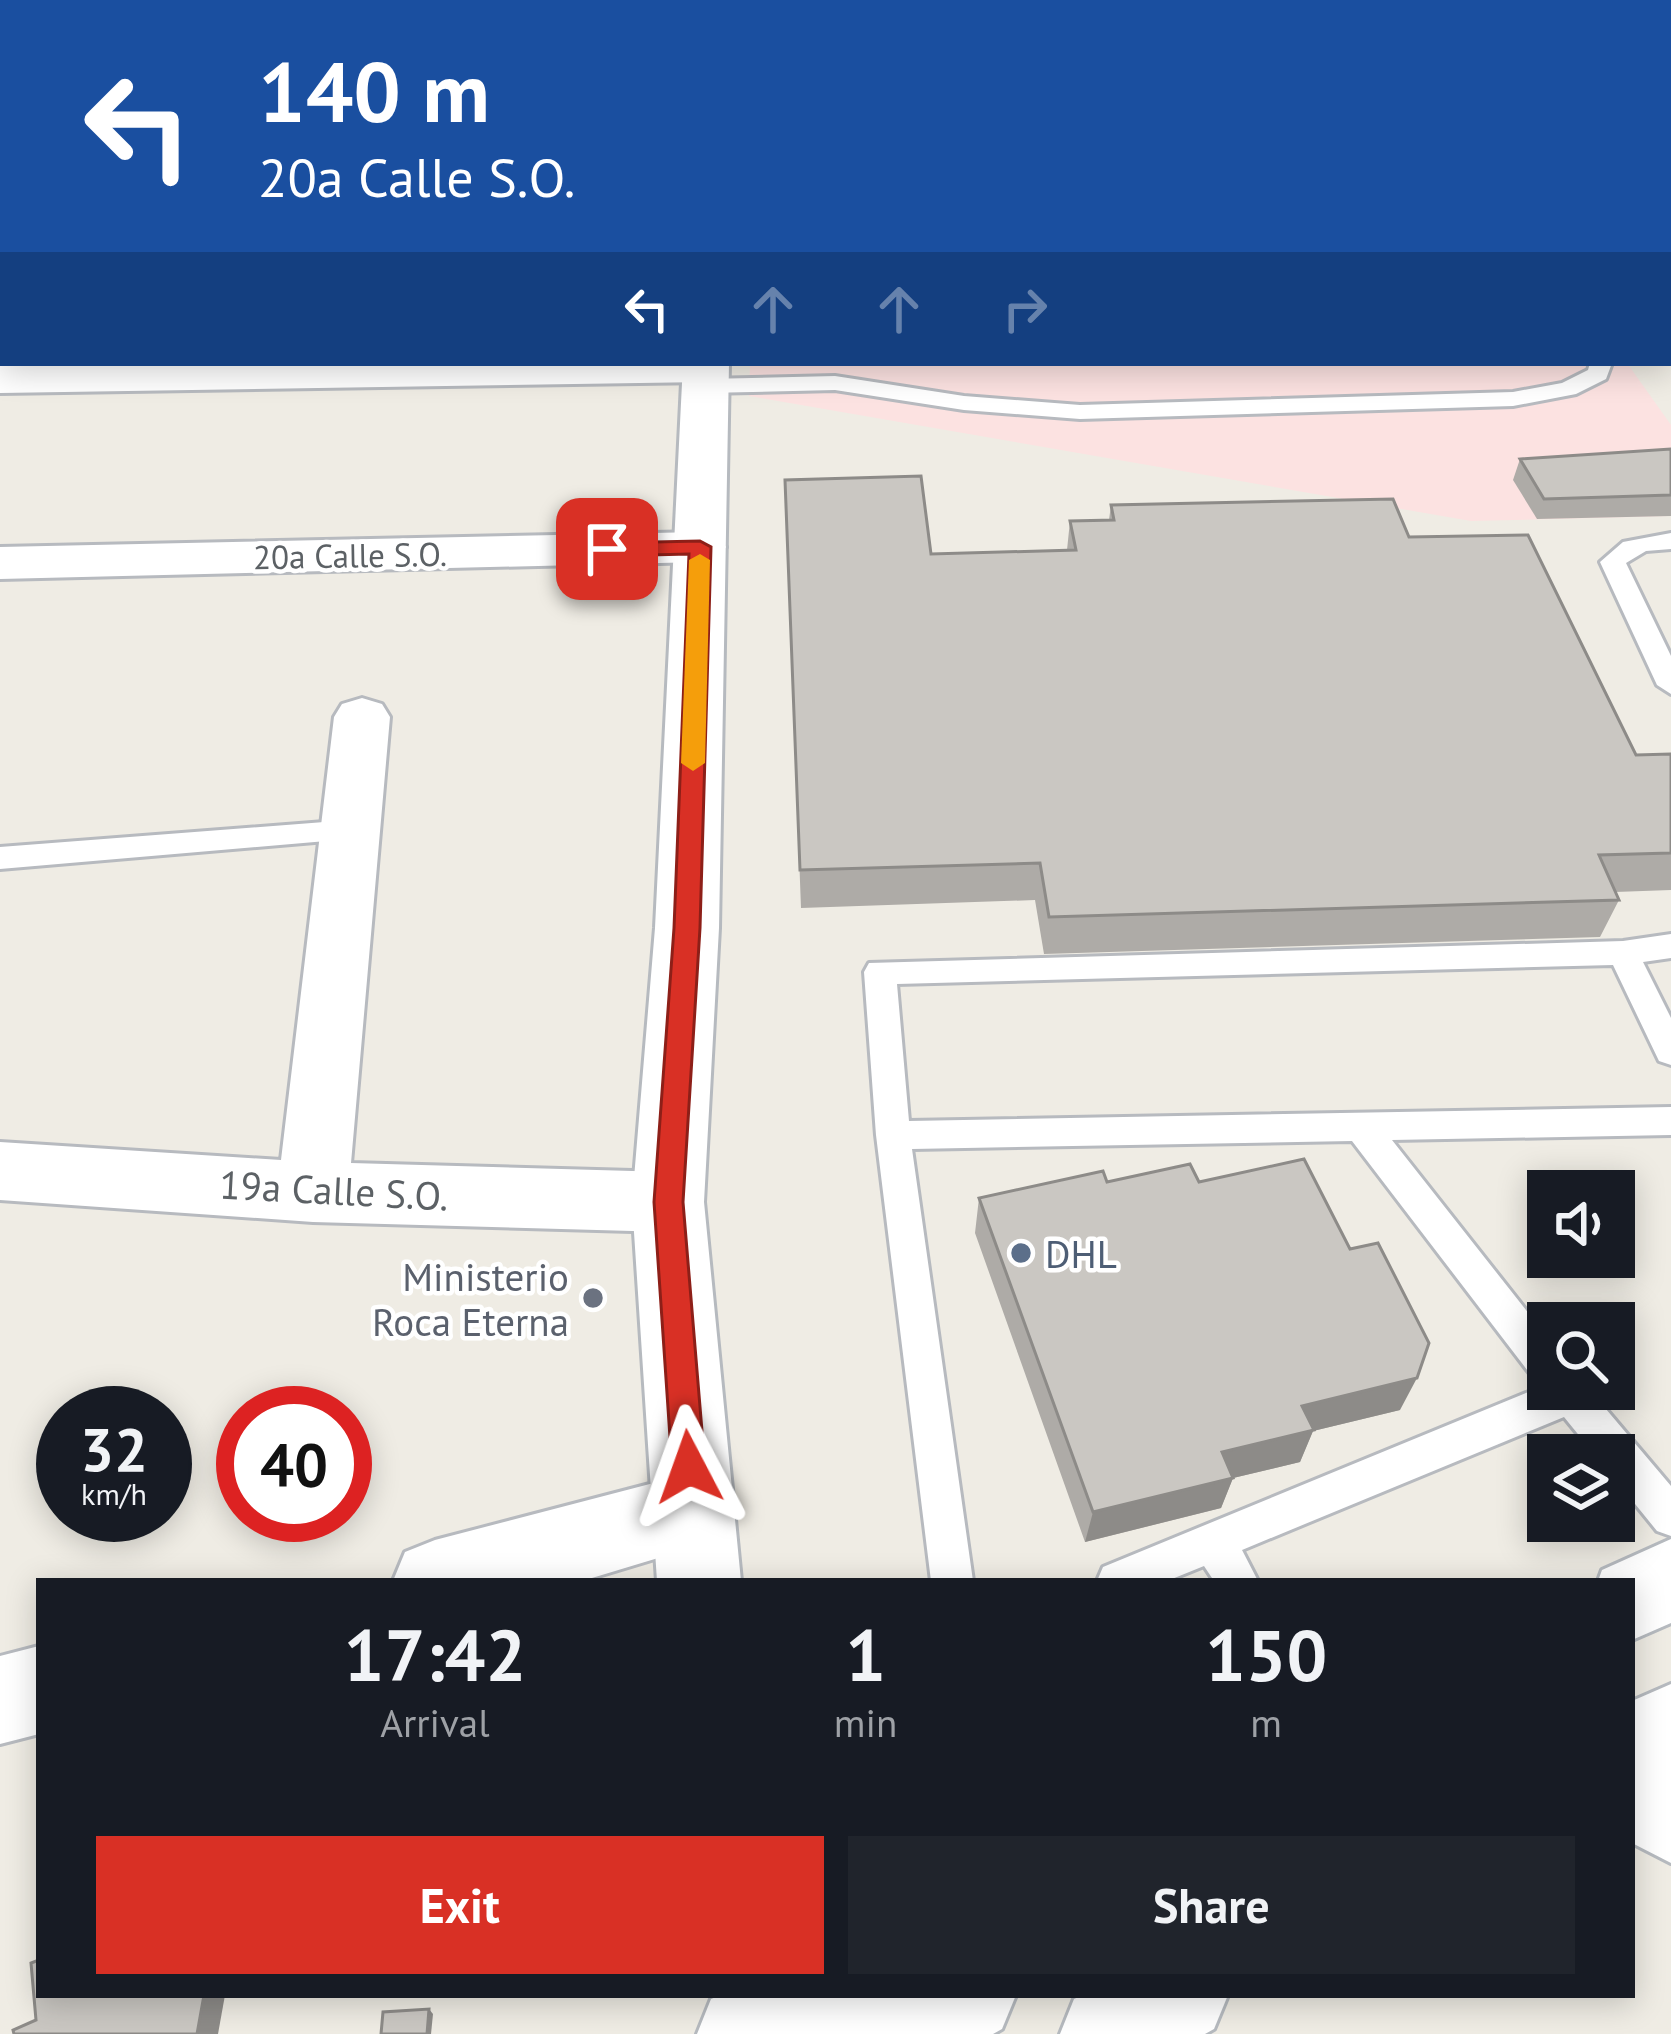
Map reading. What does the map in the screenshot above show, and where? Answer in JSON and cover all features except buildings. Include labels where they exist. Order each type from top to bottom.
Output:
[{"type":"street","points":[[0,379],[705,372],[687,928],[668,1202],[695,1546],[457,1578]]},
{"type":"street","name":"20a Calle S.O.","points":[[0,563],[700,547]]},
{"type":"street","points":[[313,1192],[362,717]]},
{"type":"street","name":"19a Calle S.O.","points":[[0,1171],[313,1192],[668,1202]]},
{"type":"street","points":[[1635,1598],[1671,1580]]},
{"type":"street","points":[[0,1700],[36,1691]]},
{"type":"street","points":[[1635,1746],[1671,1728]]},
{"type":"street","points":[[1635,1787],[1671,1817]]},
{"type":"street","points":[[738,1998],[744,2034],[819,1998]]},
{"type":"street","points":[[896,2034],[962,1998]]},
{"type":"street","points":[[1109,2034],[1175,1998]]},
{"type":"lane","points":[[705,372],[1080,412],[1513,399],[1568,389],[1598,374],[1600,366]]},
{"type":"lane","points":[[1671,541],[1639,544],[1622,551],[1612,562],[1671,685]]},
{"type":"lane","points":[[0,858],[350,831]]},
{"type":"lane","points":[[952,1578],[893,1136],[880,971],[1623,953],[1671,946]]},
{"type":"lane","points":[[1623,953],[1671,1052]]},
{"type":"lane","points":[[893,1136],[1671,1121]]},
{"type":"lane","points":[[1359,1124],[1527,1340]]},
{"type":"lane","points":[[1125,1578],[1527,1399]]},
{"type":"lane","points":[[1583,1410],[1671,1516]]},
{"type":"lane","points":[[1213,1542],[1235,1578]]},
{"type":"shaded area","points":[[750,366],[1629,366],[1671,425],[1671,516],[1471,521],[749,396]]},
{"type":"slow traffic","points":[[693,763],[700,560]]},
{"type":"place","name":"DHL","points":[[1021,1253]]},
{"type":"place","name":"Ministerio Roca Eterna","points":[[593,1298]]},
{"type":"route","points":[[607,549],[700,547],[687,928],[668,1202],[689,1467]]}]
